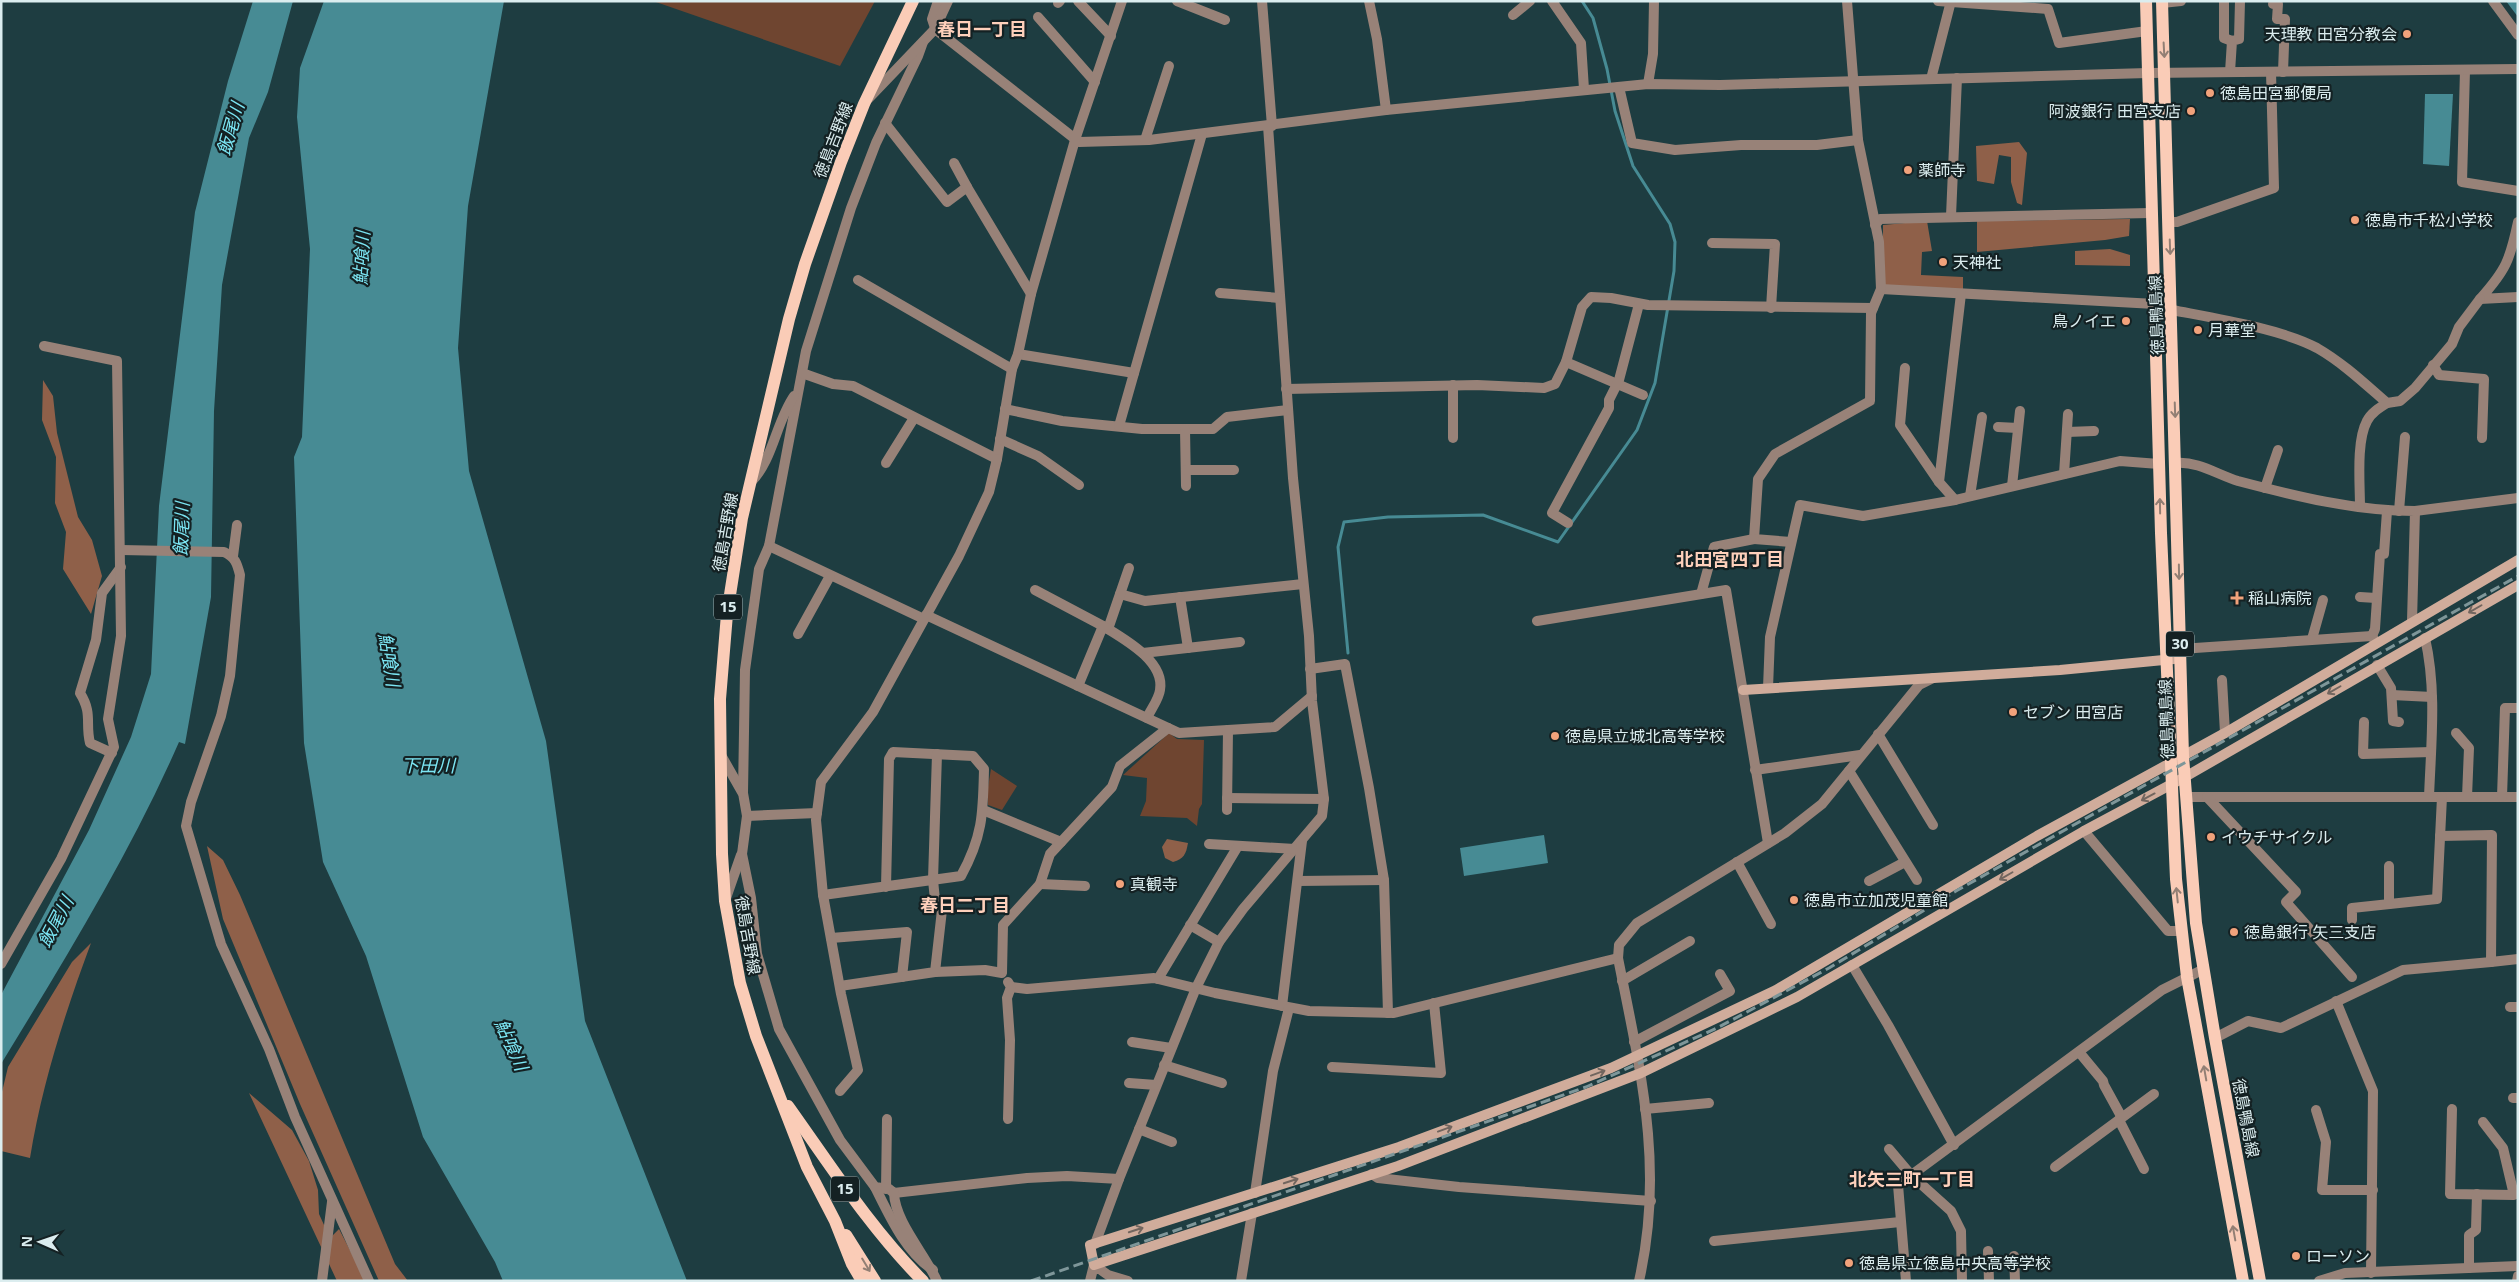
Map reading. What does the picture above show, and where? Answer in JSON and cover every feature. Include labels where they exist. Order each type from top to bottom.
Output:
[{"type":"main road","name":"徳島吉野線","points":[[862,1281],[852,1264],[835,1221],[807,1167],[776,1090],[740,982],[725,901],[719,751],[720,699],[724,638],[742,518],[775,374],[805,264],[864,104],[913,1]]},
{"type":"main road","name":"徳島鴨島線","points":[[2146,1],[2150,213],[2155,304],[2169,764],[2181,931],[2187,977],[2243,1281]]},
{"type":"main road","name":"徳島鴨島線","points":[[2162,2],[2166,73],[2180,654],[2186,797],[2196,923],[2215,1038],[2260,1281]]},
{"type":"main road","name":"徳島吉野線","points":[[776,1090],[877,1231],[924,1281]]},
{"type":"main road","name":"徳島吉野線","points":[[835,1221],[875,1281]]},
{"type":"street","points":[[938,1],[932,19],[935,29],[1079,142],[1145,140],[1270,126],[1386,110],[1648,84],[1853,81],[2148,73],[2518,69]]},
{"type":"street","points":[[864,104],[935,29],[948,1]]},
{"type":"street","points":[[1078,1],[1111,36]]},
{"type":"street","points":[[840,1091],[858,1070],[823,895],[817,813],[821,782],[873,712],[958,556],[989,492],[997,459],[1012,369],[1018,354],[1031,294],[1075,140],[1121,6],[1111,1]]},
{"type":"street","points":[[1177,1],[1225,20]]},
{"type":"street","points":[[1090,1281],[1094,1264],[1092,1245],[1196,988],[1219,942],[1243,909],[1322,816],[1324,800],[1312,696],[1286,389],[1262,1]]},
{"type":"street","points":[[1368,1],[1377,39],[1386,110]]},
{"type":"street","points":[[1513,15],[1530,1]]},
{"type":"street","points":[[1552,1],[1581,43],[1584,90]]},
{"type":"street","points":[[1648,84],[1653,54],[1654,1]]},
{"type":"street","points":[[1754,539],[1758,479],[1775,454],[1870,401],[1873,308],[1881,289],[1880,242],[1858,140],[1847,1]]},
{"type":"street","points":[[1938,1],[2048,9],[2059,43],[2147,31]]},
{"type":"street","points":[[2162,2],[2180,1]]},
{"type":"street","points":[[2224,1],[2224,38],[2232,41],[2239,39],[2240,1]]},
{"type":"street","points":[[2493,1],[2518,35]]},
{"type":"street","points":[[1931,79],[1951,2]]},
{"type":"street","points":[[2274,4],[2278,4],[2277,19],[2285,19],[2283,72]]},
{"type":"street","points":[[1038,17],[1095,82]]},
{"type":"street","points":[[2230,72],[2232,41]]},
{"type":"street","points":[[725,901],[742,854],[747,816],[743,793],[746,661],[759,569],[769,546],[806,351],[851,208],[885,123],[923,42]]},
{"type":"street","points":[[1145,140],[1169,66]]},
{"type":"street","points":[[2465,70],[2462,182],[2518,191]]},
{"type":"street","points":[[2169,222],[2177,222],[2274,188],[2271,72]]},
{"type":"street","points":[[1951,216],[1957,78]]},
{"type":"street","points":[[1618,87],[1632,143],[1675,150],[1741,145],[1817,145],[1858,140]]},
{"type":"street","points":[[885,123],[947,202],[967,187]]},
{"type":"street","points":[[1119,426],[1145,328],[1202,134]]},
{"type":"street","points":[[954,164],[1031,294]]},
{"type":"street","points":[[1875,225],[1880,219],[2150,213]]},
{"type":"street","points":[[2360,507],[2362,437],[2366,422],[2375,411],[2386,403],[2400,401],[2452,344],[2459,327],[2502,274],[2512,250],[2518,222]]},
{"type":"street","points":[[1712,243],[1775,244],[1771,308]]},
{"type":"street","points":[[858,280],[1012,369]]},
{"type":"street","points":[[1881,289],[2155,304]]},
{"type":"street","points":[[1220,293],[1280,298]]},
{"type":"street","points":[[1939,482],[1961,294]]},
{"type":"street","points":[[1286,389],[1453,385],[1544,388],[1555,384],[1566,362],[1582,307],[1590,297],[1611,298],[1639,304],[1771,308],[1873,308]]},
{"type":"street","points":[[2480,299],[2518,297]]},
{"type":"street","points":[[1568,523],[1552,513],[1610,408],[1609,400],[1618,383],[1639,304]]},
{"type":"street","points":[[2172,310],[2282,336],[2315,347],[2341,363],[2386,403]]},
{"type":"street","points":[[1,964],[61,859],[112,752],[114,742],[108,719],[121,636],[117,361],[44,346]]},
{"type":"street","points":[[1018,354],[1134,373]]},
{"type":"street","points":[[1566,362],[1643,395]]},
{"type":"street","points":[[2433,365],[2439,375],[2484,379],[2482,438]]},
{"type":"street","points":[[1905,368],[1900,425],[1939,482],[1955,500]]},
{"type":"street","points":[[802,373],[833,384],[853,386],[997,459]]},
{"type":"street","points":[[1453,385],[1453,438]]},
{"type":"street","points":[[751,482],[760,473],[786,408],[798,391]]},
{"type":"street","points":[[1005,409],[1062,421],[1142,430],[1213,428],[1227,417],[1288,410]]},
{"type":"street","points":[[2012,486],[2020,411]]},
{"type":"street","points":[[2064,474],[2068,414]]},
{"type":"street","points":[[1970,496],[1982,417]]},
{"type":"street","points":[[886,463],[914,418]]},
{"type":"street","points":[[1998,427],[2018,428]]},
{"type":"street","points":[[1185,429],[1186,486]]},
{"type":"street","points":[[2067,432],[2094,431]]},
{"type":"street","points":[[2399,511],[2405,437]]},
{"type":"street","points":[[1000,439],[1038,456],[1079,486]]},
{"type":"street","points":[[2265,488],[2278,450]]},
{"type":"street","points":[[1768,688],[1770,637],[1800,505],[1864,516],[1955,500],[2120,461],[2160,464]]},
{"type":"street","points":[[2176,463],[2188,462],[2226,477],[2265,488],[2387,511],[2414,511],[2518,498]]},
{"type":"street","points":[[1186,470],[1234,470]]},
{"type":"street","points":[[2374,640],[2380,554],[2384,554],[2387,511]]},
{"type":"street","points":[[2412,621],[2414,511]]},
{"type":"street","points":[[238,525],[233,556],[240,575],[230,676],[221,716],[191,802],[186,826],[221,944],[269,1049],[295,1118],[369,1281]]},
{"type":"street","points":[[1701,594],[1714,547],[1754,539],[1791,542]]},
{"type":"street","points":[[769,546],[830,576],[925,617],[1179,733],[1276,727],[1312,696]]},
{"type":"street","points":[[121,550],[216,551],[233,556]]},
{"type":"street","points":[[1092,1245],[1399,1147],[1611,1068],[1776,990],[2037,836],[2225,733],[2374,640],[2412,621],[2518,560]]},
{"type":"street","points":[[112,752],[90,743],[90,718],[86,702],[80,693],[96,640],[102,593],[121,567]]},
{"type":"street","points":[[1078,686],[1106,628],[1129,568]]},
{"type":"street","points":[[798,634],[830,576]]},
{"type":"street","points":[[1120,594],[1145,601],[1304,584]]},
{"type":"street","points":[[1094,1264],[1372,1174],[1641,1073],[1797,997],[2084,831],[2185,777],[2518,585]]},
{"type":"street","points":[[1035,590],[1106,628],[1143,653],[1161,679],[1160,692],[1147,718]]},
{"type":"street","points":[[1537,621],[1726,590],[1768,843]]},
{"type":"street","points":[[1180,597],[1188,648]]},
{"type":"street","points":[[2360,597],[2376,598]]},
{"type":"street","points":[[2312,639],[2323,600]]},
{"type":"street","points":[[2425,638],[2431,664],[2432,697],[2429,797]]},
{"type":"street","points":[[1743,690],[1934,678],[2167,659],[2180,654],[2312,639],[2374,640]]},
{"type":"street","points":[[1143,653],[1240,642]]},
{"type":"street","points":[[1310,669],[1345,664],[1370,788],[1384,880],[1388,1013]]},
{"type":"street","points":[[2377,665],[2392,695],[2393,720],[2399,722]]},
{"type":"street","points":[[1639,1281],[1651,1201],[1651,1163],[1641,1073],[1618,958],[1619,945],[1637,923],[1768,843],[1822,804],[1860,755],[1919,686],[1934,678]]},
{"type":"street","points":[[2222,680],[2225,733]]},
{"type":"street","points":[[2392,695],[2432,697]]},
{"type":"street","points":[[2502,797],[2505,708],[2518,708]]},
{"type":"street","points":[[2364,722],[2363,754],[2430,752]]},
{"type":"street","points":[[1168,728],[1120,766],[1112,787],[1050,854],[1040,884],[1003,925],[1002,973],[1011,987],[1026,989],[1158,979],[1309,1012],[1388,1013],[1618,958]]},
{"type":"street","points":[[1226,810],[1228,730]]},
{"type":"street","points":[[2456,733],[2469,748],[2467,797]]},
{"type":"street","points":[[1878,734],[1933,825]]},
{"type":"street","points":[[719,751],[743,793]]},
{"type":"street","points":[[823,895],[961,876],[975,850],[983,810],[984,769],[973,756],[893,752],[889,759],[886,886]]},
{"type":"street","points":[[935,972],[942,910],[935,900],[934,880],[937,754]]},
{"type":"street","points":[[1755,770],[1860,755]]},
{"type":"street","points":[[1849,771],[1917,880]]},
{"type":"street","points":[[2186,797],[2518,797]]},
{"type":"street","points":[[2207,797],[2296,892],[2286,902],[2352,977]]},
{"type":"street","points":[[2352,920],[2352,908],[2437,900],[2442,797]]},
{"type":"street","points":[[1227,798],[1324,800]]},
{"type":"street","points":[[983,810],[1061,842]]},
{"type":"street","points":[[747,816],[817,813]]},
{"type":"street","points":[[2084,831],[2168,930],[2181,931]]},
{"type":"street","points":[[2440,836],[2492,835],[2491,962]]},
{"type":"street","points":[[1255,1193],[1272,1079],[1286,1007],[1302,840]]},
{"type":"street","points":[[1209,844],[1295,849]]},
{"type":"street","points":[[1158,979],[1238,846]]},
{"type":"street","points":[[742,854],[752,906],[757,954],[779,1029],[840,1140],[875,1188],[906,1242],[921,1262],[932,1270]]},
{"type":"street","points":[[1737,862],[1770,924]]},
{"type":"street","points":[[1869,881],[1905,862]]},
{"type":"street","points":[[2389,866],[2389,904]]},
{"type":"street","points":[[1298,881],[1384,880]]},
{"type":"street","points":[[1040,884],[1085,886]]},
{"type":"street","points":[[1190,925],[1219,942]]},
{"type":"street","points":[[831,938],[907,932],[902,977]]},
{"type":"street","points":[[1622,981],[1690,941]]},
{"type":"street","points":[[2215,1038],[2248,1021],[2280,1028],[2403,970],[2518,959]]},
{"type":"street","points":[[1852,965],[1888,1024],[1954,1145]]},
{"type":"street","points":[[1906,1281],[1898,1185],[2162,990],[2204,969]]},
{"type":"street","points":[[840,986],[935,972],[985,970],[1002,973]]},
{"type":"street","points":[[1634,1042],[1730,991],[1720,974]]},
{"type":"street","points":[[1008,1119],[1010,1040],[1007,998],[1011,987]]},
{"type":"street","points":[[2336,1002],[2373,1091],[2371,1273]]},
{"type":"street","points":[[1332,1068],[1441,1073],[1434,1003]]},
{"type":"street","points":[[1132,1042],[1171,1048]]},
{"type":"street","points":[[2079,1052],[2103,1081],[2144,1169]]},
{"type":"street","points":[[1164,1065],[1222,1083]]},
{"type":"street","points":[[1129,1083],[1156,1085]]},
{"type":"street","points":[[2055,1167],[2154,1094]]},
{"type":"street","points":[[1645,1109],[1709,1103]]},
{"type":"street","points":[[2452,1109],[2450,1194],[2514,1195],[2511,1175],[2503,1148],[2483,1122]]},
{"type":"street","points":[[2316,1110],[2326,1142],[2322,1190],[2373,1190]]},
{"type":"street","points":[[887,1119],[890,1191],[901,1218],[937,1281]]},
{"type":"street","points":[[1139,1129],[1172,1142]]},
{"type":"street","points":[[1889,1148],[1912,1175],[1950,1211],[1961,1231],[1962,1281]]},
{"type":"street","points":[[1372,1174],[1378,1178],[1459,1187],[1651,1201]]},
{"type":"street","points":[[875,1188],[890,1191],[1067,1176],[1119,1179]]},
{"type":"street","points":[[2469,1268],[2469,1235],[2476,1230],[2477,1194]]},
{"type":"street","points":[[322,1281],[332,1202]]},
{"type":"street","points":[[1241,1281],[1252,1213]]},
{"type":"street","points":[[1714,1241],[1900,1222]]},
{"type":"street","points":[[1988,1251],[1989,1281]]},
{"type":"street","points":[[2014,1256],[2015,1281]]},
{"type":"street","points":[[1094,1264],[1108,1275],[1128,1281]]},
{"type":"street","points":[[2319,1281],[2345,1273],[2518,1266]]},
{"type":"street","points":[[2517,1281],[2518,1276]]},
{"type":"shaded area","points":[[653,1],[875,1],[840,66]]},
{"type":"shaded area","points":[[2019,142],[2027,153],[2022,205],[2017,203],[2011,182],[2011,157],[1999,155],[1994,184],[1977,181],[1976,146]]},
{"type":"shaded area","points":[[2130,219],[2129,236],[1977,252],[1977,221]]},
{"type":"shaded area","points":[[1927,221],[1932,251],[1922,252],[1921,275],[1963,277],[1963,292],[1883,285],[1883,225]]},
{"type":"shaded area","points":[[2110,249],[2130,255],[2130,266],[2075,265],[2075,251]]},
{"type":"shaded area","points":[[43,380],[53,396],[57,433],[78,517],[92,540],[102,576],[91,614],[63,569],[66,532],[55,503],[56,457],[42,420]]},
{"type":"shaded area","points":[[1169,733],[1177,739],[1204,740],[1202,804],[1199,809],[1197,826],[1187,818],[1140,816],[1146,801],[1147,778],[1123,775]]},
{"type":"shaded area","points":[[991,769],[1017,786],[1002,810],[988,805]]},
{"type":"shaded area","points":[[1167,839],[1188,843],[1182,858],[1173,862],[1165,858],[1162,847]]},
{"type":"shaded area","points":[[207,846],[223,860],[240,895],[395,1264],[408,1281],[379,1281],[300,1104],[223,919]]},
{"type":"shaded area","points":[[91,943],[55,1049],[41,1103],[30,1158],[1,1151],[1,1096],[8,1067],[72,962]]},
{"type":"shaded area","points":[[249,1093],[292,1130],[309,1161],[318,1190],[319,1214],[330,1238],[339,1229],[366,1281],[337,1281]]},
{"type":"water","name":"飯尾川","points":[[253,1],[293,1],[268,92],[249,138],[222,285],[214,411],[211,597],[185,744],[179,742],[140,825],[96,906],[1,1064],[1,995],[89,830],[131,737],[151,674],[159,506],[195,212],[228,81]]},
{"type":"water","name":"下田川","points":[[324,1],[504,1],[468,206],[458,348],[469,471],[546,741],[585,1021],[687,1281],[503,1281],[495,1262],[423,1137],[366,956],[323,862],[304,743],[294,457],[302,437],[310,249],[297,117],[300,68]]},
{"type":"water","points":[[2506,1],[2518,1],[2518,17]]},
{"type":"water","points":[[2425,94],[2453,94],[2449,166],[2423,164]]},
{"type":"water","points":[[1544,835],[1548,863],[1464,876],[1460,848]]},
{"type":"waterway","points":[[1348,653],[1338,547],[1344,522],[1388,517],[1483,515],[1558,542],[1637,430],[1655,383],[1674,271],[1675,242],[1670,224],[1633,166],[1615,111],[1607,69],[1593,18],[1582,1]]},
{"type":"railway","points":[[1031,1281],[1586,1087],[1717,1028],[1829,968],[1956,891],[2518,576]]},
{"type":"place","name":"天理教 田宮分教会","points":[[2407,34]]},
{"type":"place","name":"徳島田宮郵便局","points":[[2210,93]]},
{"type":"place","name":"阿波銀行 田宮支店","points":[[2191,111]]},
{"type":"place","name":"薬師寺","points":[[1908,170]]},
{"type":"place","name":"徳島市千松小学校","points":[[2355,220]]},
{"type":"place","name":"天神社","points":[[1943,262]]},
{"type":"place","name":"鳥ノイエ","points":[[2126,321]]},
{"type":"place","name":"月華堂","points":[[2198,330]]},
{"type":"place","name":"稲山病院","points":[[2237,598]]},
{"type":"place","name":"セブン 田宮店","points":[[2013,712]]},
{"type":"place","name":"徳島県立城北高等学校","points":[[1555,736]]},
{"type":"place","name":"イウチサイクル","points":[[2211,837]]},
{"type":"place","name":"真観寺","points":[[1120,884]]},
{"type":"place","name":"徳島市立加茂児童館","points":[[1794,900]]},
{"type":"place","name":"徳島銀行 矢三支店","points":[[2234,932]]},
{"type":"place","name":"ローソン","points":[[2296,1256]]},
{"type":"place","name":"徳島県立徳島中央高等学校","points":[[1849,1263]]},
{"type":"district","name":"春日一丁目","points":[[982,30]]},
{"type":"district","name":"北田宮四丁目","points":[[1730,560]]},
{"type":"district","name":"春日二丁目","points":[[965,906]]},
{"type":"district","name":"北矢三町一丁目","points":[[1912,1180]]},
{"type":"water label","name":"鮎喰川","points":[[362,258]]},
{"type":"water label","name":"鮎喰川","points":[[389,660]]},
{"type":"water label","name":"鮎喰川","points":[[511,1045]]}]
